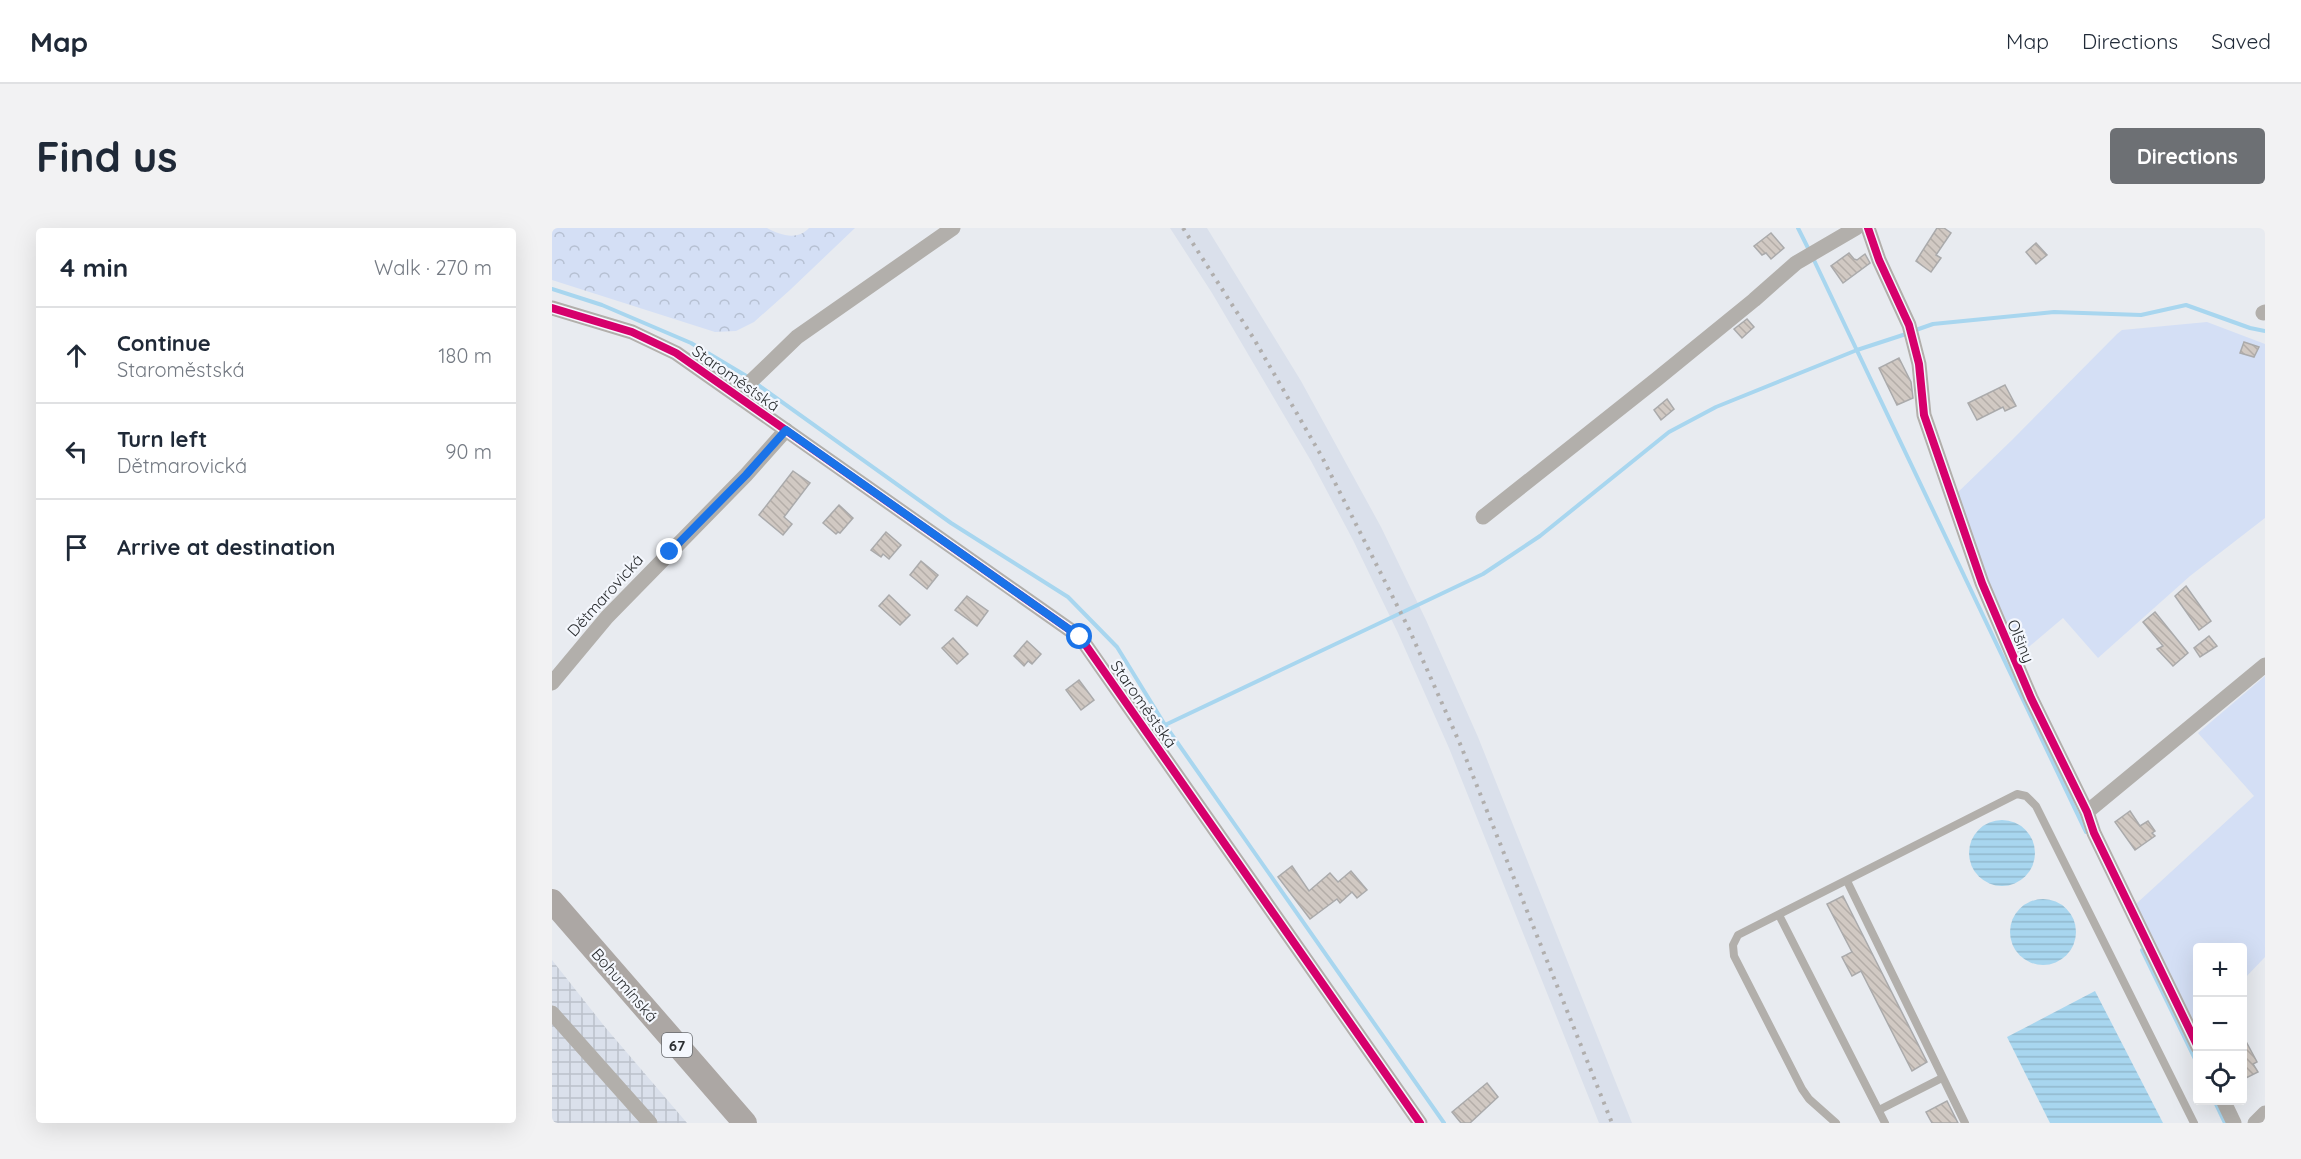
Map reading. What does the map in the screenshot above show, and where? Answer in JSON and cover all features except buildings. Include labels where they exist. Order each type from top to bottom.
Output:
[{"type":"main road","name":"Bohumínská","points":[[552,901],[745,1123]]},
{"type":"street","points":[[743,390],[797,337],[953,228]]},
{"type":"street","points":[[1483,517],[1692,350],[1796,263],[1856,228]]},
{"type":"street","name":"Olšiny","points":[[1868,228],[1879,260],[1911,331],[1919,364],[1924,415],[1978,573],[2031,698],[2193,1037]]},
{"type":"street","name":"Staroměstská","points":[[552,308],[632,332],[667,348],[743,390],[786,430],[1080,637],[1420,1123]]},
{"type":"street","name":"Dětmarovická","points":[[552,683],[607,617],[746,475],[786,430]]},
{"type":"street","points":[[2087,812],[2265,664]]},
{"type":"street","points":[[552,1013],[650,1123]]},
{"type":"street","points":[[2225,1105],[2234,1123]]},
{"type":"street","points":[[2255,1123],[2265,1113]]},
{"type":"lane","points":[[1836,1123],[1809,1100],[1802,1089],[1734,956],[1733,945],[1738,935],[2017,794],[2026,796],[2036,806],[2194,1123]]},
{"type":"lane","points":[[1847,881],[1965,1123]]},
{"type":"lane","points":[[1779,915],[1885,1123]]},
{"type":"lane","points":[[1879,1110],[1942,1078]]},
{"type":"shaded area","points":[[1170,228],[1207,228],[1301,381],[1381,527],[1426,620],[1478,737],[1632,1123],[1599,1123],[1449,748],[1398,633],[1353,540],[1311,461],[1212,293]]},
{"type":"shaded area","points":[[2002,820],[2015,823],[2025,830],[2032,840],[2035,853],[2032,866],[2025,876],[2015,883],[2002,886],[1989,883],[1979,876],[1972,866],[1969,853],[1972,840],[1979,830],[1989,823]]},
{"type":"shaded area","points":[[2036,899],[2050,899],[2062,904],[2071,913],[2076,932],[2074,945],[2067,956],[2050,965],[2036,965],[2024,960],[2015,951],[2010,939],[2010,925],[2015,913],[2024,904]]},
{"type":"shaded area","points":[[552,960],[605,1027],[687,1123],[552,1123]]},
{"type":"shaded area","points":[[2095,991],[2163,1123],[2050,1123],[2007,1037]]},
{"type":"green space","points":[[552,228],[767,228],[783,235],[794,236],[809,228],[855,228],[754,322],[736,331],[715,332],[552,280]]},
{"type":"green space","points":[[2207,322],[2265,344],[2265,518],[2190,576],[2098,658],[2063,618],[2018,656],[1954,496],[2122,330]]},
{"type":"green space","points":[[2265,676],[2265,957],[2247,976],[2247,943],[2193,943],[2193,1023],[2136,904],[2254,796],[2198,733]]},
{"type":"waterway","points":[[1798,228],[1809,250]]},
{"type":"waterway","points":[[1812,256],[2086,832]]},
{"type":"waterway","points":[[552,289],[602,305],[691,343],[748,377]]},
{"type":"waterway","points":[[1913,331],[1933,324],[2054,312],[2141,315],[2186,305],[2250,328],[2265,331]]},
{"type":"waterway","points":[[1165,725],[1483,574],[1540,536],[1669,432],[1716,407],[1857,350],[1906,334]]},
{"type":"waterway","points":[[754,382],[951,523],[1068,597],[1117,647],[1165,725],[1444,1123]]},
{"type":"waterway","points":[[2142,950],[2193,1055]]},
{"type":"waterway","points":[[2216,1105],[2225,1123]]},
{"type":"railway","points":[[1183,228],[1254,339],[1322,457],[1409,629],[1461,746],[1612,1123]]},
{"type":"cycle path","points":[[1868,228],[1879,260],[1909,325],[1919,364],[1924,415],[1982,583],[2031,698],[2193,1037]]},
{"type":"cycle path","points":[[552,308],[632,332],[676,353],[1080,637],[1420,1123]]},
{"type":"route","points":[[670,552],[746,475],[786,430],[1080,637]]}]
